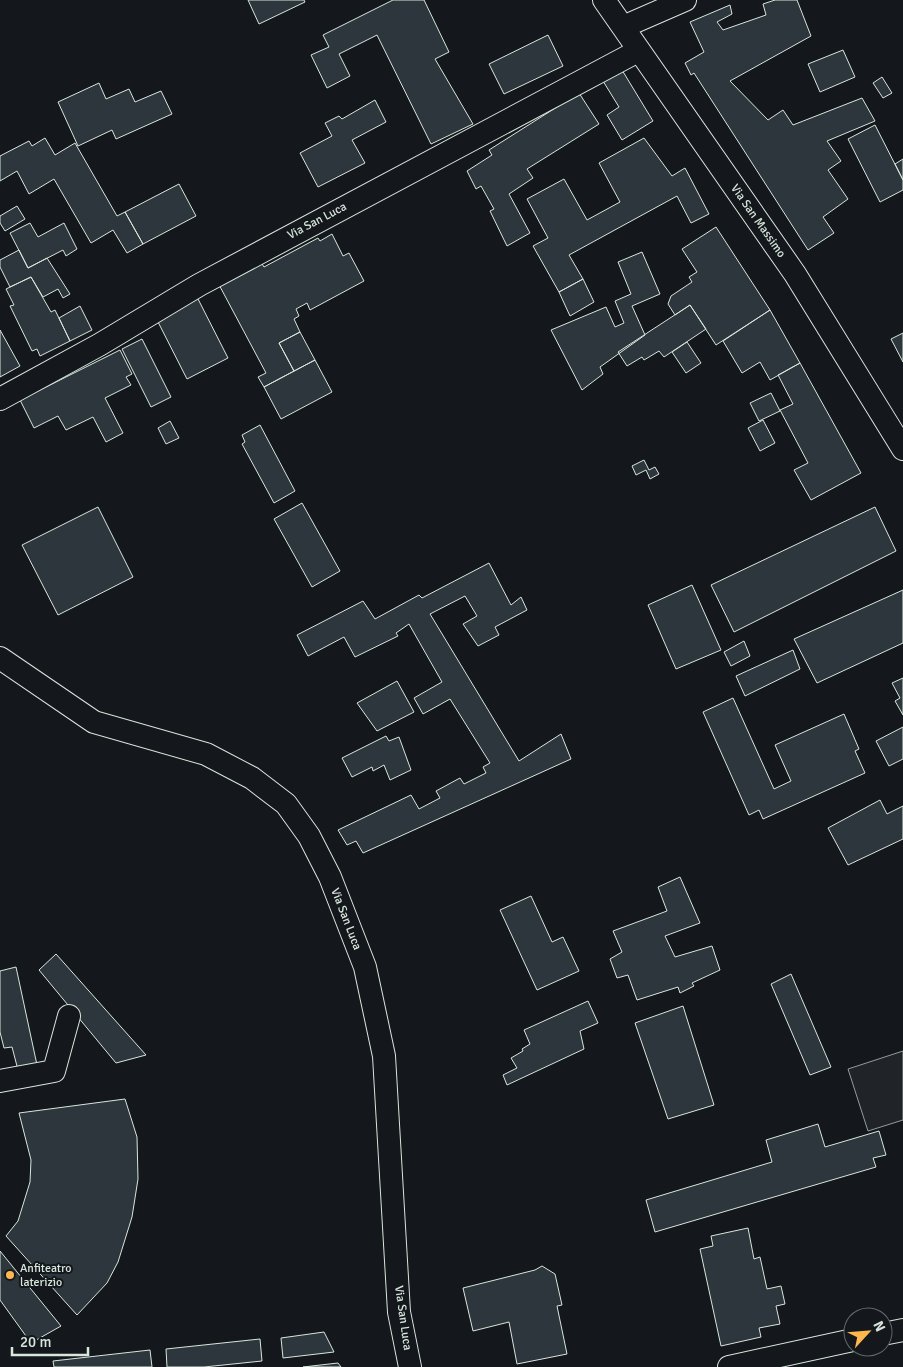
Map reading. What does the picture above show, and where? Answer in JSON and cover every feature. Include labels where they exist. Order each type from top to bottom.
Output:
[{"type":"street","name":"Via San Massimo","points":[[604,0],[795,274],[903,449]]},
{"type":"street","points":[[623,27],[685,0]]},
{"type":"street","name":"Via San Luca","points":[[0,398],[98,345],[198,285],[638,51]]},
{"type":"street","name":"Via San Luca","points":[[0,658],[94,722],[206,754],[252,778],[286,804],[309,836],[330,877],[365,967],[384,1056],[399,1312],[410,1367]]},
{"type":"street","points":[[0,1081],[54,1071],[69,1016]]},
{"type":"street","points":[[729,1367],[843,1342]]},
{"type":"shaded area","points":[[903,1051],[903,1120],[868,1131],[848,1069]]},
{"type":"building","points":[[248,0],[304,0],[305,2],[259,24]]},
{"type":"building","points":[[393,0],[424,0],[449,52],[435,59],[473,124],[431,144],[377,35],[339,54],[350,76],[327,88],[311,55],[329,47],[323,35]]},
{"type":"building","points":[[775,0],[797,0],[811,36],[730,81],[768,120],[783,110],[793,125],[862,98],[875,121],[827,141],[841,161],[828,170],[848,199],[823,217],[834,233],[808,250],[694,73],[691,75],[685,63],[704,52],[690,22],[730,5],[732,14],[717,22],[723,30],[766,15],[763,4]]},
{"type":"building","points":[[548,35],[563,66],[504,94],[489,64]]},
{"type":"building","points":[[843,50],[855,77],[820,92],[808,64]]},
{"type":"building","points":[[622,70],[653,121],[622,140],[607,115],[619,107],[603,81]]},
{"type":"building","points":[[882,77],[892,93],[883,98],[873,83]]},
{"type":"building","points":[[99,83],[106,99],[129,89],[135,102],[161,91],[172,114],[116,139],[112,130],[78,146],[58,102]]},
{"type":"building","points":[[579,93],[599,124],[527,169],[533,178],[509,194],[530,233],[507,246],[490,211],[494,209],[481,186],[476,189],[467,171],[492,155],[489,150]]},
{"type":"building","points":[[375,100],[386,122],[352,140],[365,163],[318,187],[300,153],[332,136],[325,123],[339,116],[342,119]]},
{"type":"building","points":[[875,125],[903,180],[903,190],[880,202],[848,139]]},
{"type":"building","points":[[45,138],[55,155],[75,143],[117,216],[125,212],[143,244],[127,253],[113,230],[91,243],[54,179],[29,194],[17,171],[0,181],[0,156],[29,141],[32,146]]},
{"type":"building","points":[[644,138],[672,176],[685,168],[709,214],[691,223],[677,196],[569,255],[583,279],[559,292],[533,246],[548,238],[527,199],[564,179],[587,220],[620,202],[599,163]]},
{"type":"building","points":[[903,159],[903,180],[895,164]]},
{"type":"building","points":[[179,184],[196,216],[143,244],[125,212]]},
{"type":"building","points":[[17,206],[25,219],[5,231],[0,223],[0,216]]},
{"type":"building","points":[[30,223],[38,237],[64,223],[77,249],[66,256],[63,250],[28,268],[10,233]]},
{"type":"building","points":[[716,227],[770,310],[716,345],[690,305],[675,315],[668,304],[671,296],[692,282],[689,277],[697,272],[682,249]]},
{"type":"building","points":[[332,234],[343,256],[349,253],[364,281],[310,310],[307,303],[296,309],[299,316],[294,319],[300,332],[279,343],[294,371],[264,387],[258,377],[266,373],[217,281],[259,259],[264,267],[318,238],[320,241]]},
{"type":"building","points":[[19,250],[28,268],[47,258],[70,294],[63,298],[58,289],[43,297],[31,277],[10,287],[0,267],[0,260]]},
{"type":"building","points":[[642,252],[660,294],[632,306],[645,335],[600,367],[603,374],[582,390],[551,330],[606,307],[615,327],[624,323],[615,301],[631,294],[618,262]]},
{"type":"building","points":[[31,277],[51,312],[55,310],[70,341],[40,356],[37,349],[32,351],[10,306],[14,305],[6,289]]},
{"type":"building","points":[[583,279],[594,302],[570,316],[559,292]]},
{"type":"building","points":[[197,297],[228,358],[187,379],[156,318]]},
{"type":"building","points":[[690,305],[706,329],[664,357],[659,351],[644,360],[642,357],[627,366],[618,352]]},
{"type":"building","points":[[80,306],[92,330],[70,341],[59,318]]},
{"type":"building","points":[[770,310],[800,363],[770,380],[760,362],[742,373],[723,341]]},
{"type":"building","points":[[0,330],[20,366],[0,377]]},
{"type":"building","points":[[300,332],[315,360],[294,371],[279,343]]},
{"type":"building","points":[[903,333],[903,362],[891,339]]},
{"type":"building","points":[[142,339],[171,397],[151,407],[122,349]]},
{"type":"building","points":[[687,342],[701,363],[686,373],[672,352]]},
{"type":"building","points":[[120,350],[132,374],[126,377],[131,385],[105,398],[123,433],[106,442],[93,417],[66,430],[58,416],[34,428],[20,400]]},
{"type":"building","points":[[315,360],[332,392],[281,419],[264,387]]},
{"type":"building","points":[[800,363],[861,473],[811,500],[794,470],[808,463],[780,410],[793,404],[778,375]]},
{"type":"building","points":[[771,393],[780,411],[759,421],[750,403]]},
{"type":"building","points":[[763,420],[775,443],[760,451],[748,428]]},
{"type":"building","points":[[170,421],[179,438],[166,444],[158,428]]},
{"type":"building","points":[[260,425],[295,491],[274,503],[242,444],[245,442],[242,435]]},
{"type":"building","points":[[644,460],[649,470],[655,467],[659,474],[650,479],[646,470],[636,475],[632,466]]},
{"type":"building","points":[[302,503],[340,571],[312,587],[274,519]]},
{"type":"building","points":[[98,507],[133,577],[58,615],[22,545]]},
{"type":"building","points":[[875,507],[896,551],[734,632],[711,585]]},
{"type":"building","points":[[489,563],[511,605],[521,597],[527,610],[495,627],[499,635],[478,646],[463,624],[477,616],[465,596],[430,614],[519,761],[561,734],[571,759],[363,853],[356,841],[347,845],[338,830],[411,795],[419,809],[440,798],[436,791],[460,778],[464,784],[486,773],[483,767],[490,763],[450,699],[423,714],[414,698],[442,682],[409,624],[396,633],[398,636],[355,657],[344,637],[308,656],[297,635],[363,601],[375,619],[419,595],[422,598]]},
{"type":"building","points":[[692,585],[721,650],[676,669],[648,605]]},
{"type":"building","points":[[903,590],[903,643],[817,683],[794,639]]},
{"type":"building","points":[[744,641],[750,656],[731,666],[724,652]]},
{"type":"building","points":[[793,650],[800,669],[745,696],[736,676]]},
{"type":"building","points":[[903,678],[903,715],[895,701],[900,698],[892,683]]},
{"type":"building","points":[[397,681],[414,712],[377,731],[357,703]]},
{"type":"building","points":[[733,698],[774,789],[791,781],[775,745],[844,714],[859,749],[855,751],[865,773],[763,819],[759,810],[749,815],[703,712]]},
{"type":"building","points":[[903,727],[903,759],[889,766],[876,741]]},
{"type":"building","points":[[386,736],[389,741],[399,737],[411,770],[390,780],[384,765],[373,771],[372,767],[352,777],[342,758]]},
{"type":"building","points":[[880,800],[887,814],[903,806],[903,839],[848,865],[828,828]]},
{"type":"building","points":[[680,877],[700,923],[665,936],[675,957],[712,946],[720,970],[692,983],[694,986],[680,993],[678,987],[637,1000],[628,975],[617,978],[610,959],[622,952],[613,931],[667,911],[658,887]]},
{"type":"building","points":[[531,896],[552,942],[563,937],[579,971],[537,990],[500,910]]},
{"type":"building","points":[[56,954],[146,1055],[116,1063],[39,970]]},
{"type":"building","points":[[16,967],[37,1065],[18,1070],[12,1047],[4,1048],[0,1032],[0,971]]},
{"type":"building","points":[[791,974],[831,1067],[810,1075],[771,984]]},
{"type":"building","points":[[588,1001],[598,1023],[580,1031],[584,1049],[507,1085],[503,1075],[517,1068],[511,1058],[530,1044],[524,1030]]},
{"type":"building","points":[[683,1006],[714,1105],[668,1119],[635,1023]]},
{"type":"building","points":[[125,1099],[137,1137],[138,1179],[132,1217],[118,1262],[107,1283],[77,1315],[6,1236],[18,1221],[30,1182],[31,1160],[19,1113]]},
{"type":"building","points":[[818,1124],[825,1147],[879,1131],[886,1155],[873,1158],[876,1167],[655,1232],[646,1200],[772,1162],[766,1140]]},
{"type":"building","points":[[748,1228],[754,1259],[760,1257],[767,1289],[781,1286],[785,1304],[776,1306],[780,1324],[759,1328],[761,1337],[721,1346],[700,1249],[713,1246],[711,1236]]},
{"type":"building","name":"Anfiteatro laterizio","points":[[0,1251],[61,1326],[31,1343],[0,1300]]},
{"type":"building","points":[[542,1266],[555,1274],[562,1305],[557,1306],[567,1354],[517,1364],[509,1322],[473,1331],[463,1288],[535,1270]]},
{"type":"building","points":[[324,1332],[334,1352],[283,1358],[281,1338]]},
{"type":"building","points":[[260,1339],[262,1361],[204,1367],[167,1367],[166,1349]]},
{"type":"building","points":[[150,1350],[152,1367],[54,1367],[53,1361]]},
{"type":"building","points":[[338,1363],[341,1367],[303,1367]]},
{"type":"place","name":"Anfiteatro laterizio","points":[[10,1275]]}]
